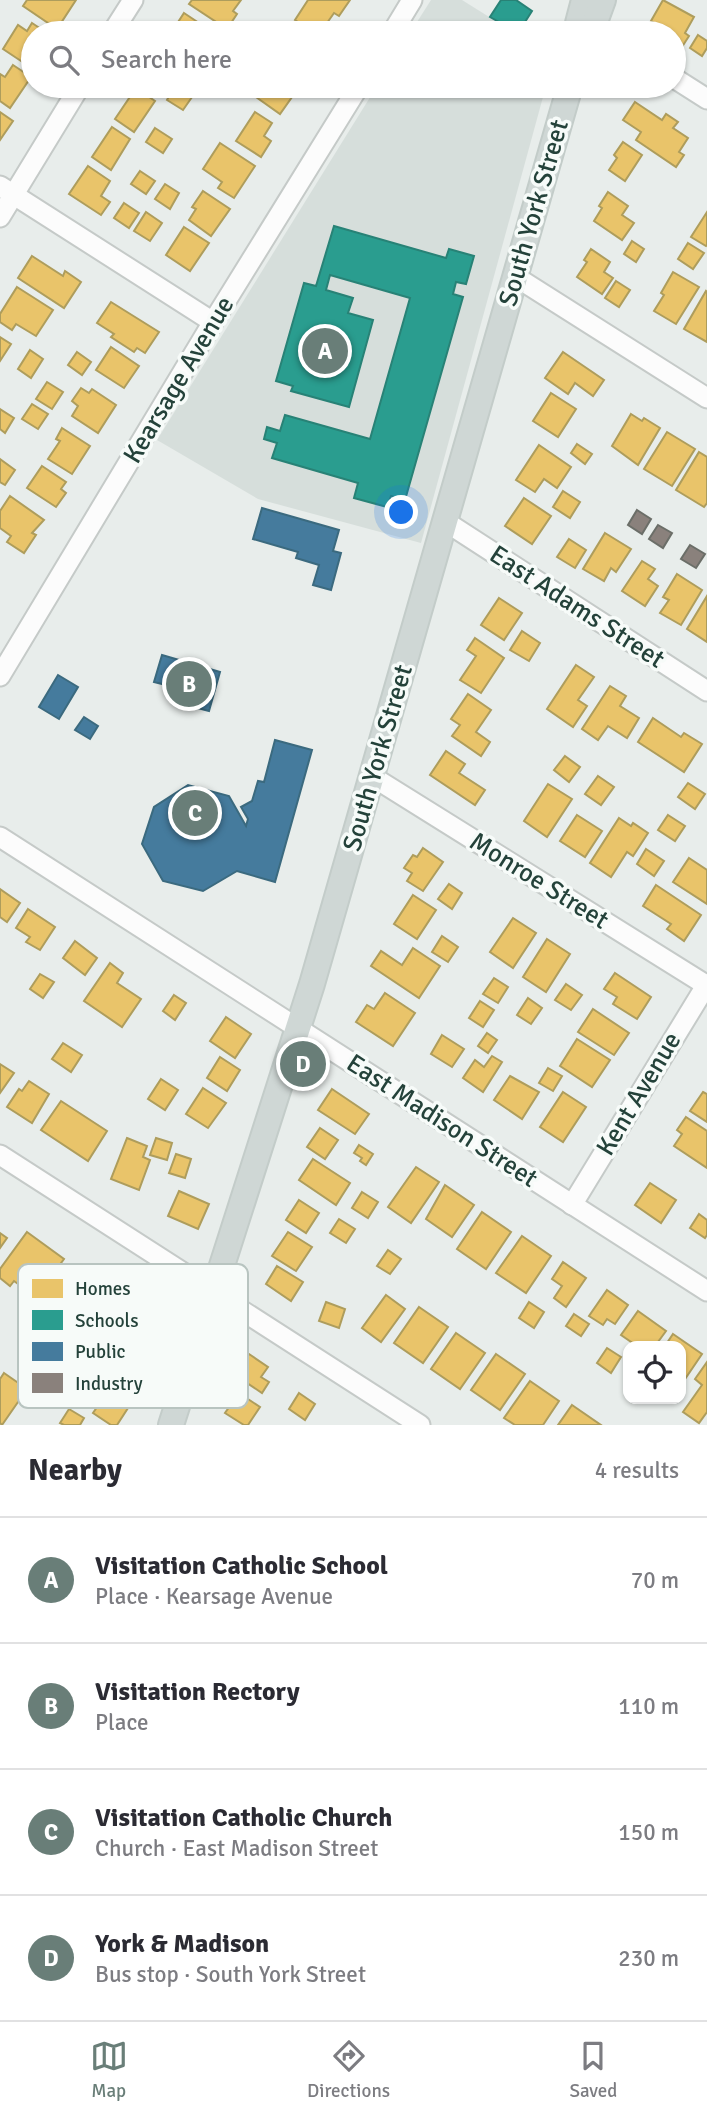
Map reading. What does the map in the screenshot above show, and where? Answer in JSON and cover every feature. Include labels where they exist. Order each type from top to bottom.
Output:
[{"type":"main road","points":[[579,21],[584,0]]},
{"type":"main road","points":[[596,21],[603,0]]},
{"type":"main road","name":"South York Street","points":[[222,1264],[373,777],[567,98]]},
{"type":"main road","name":"South York Street","points":[[171,1425],[176,1408]]},
{"type":"street","points":[[120,21],[133,0]]},
{"type":"street","points":[[399,21],[412,0]]},
{"type":"street","points":[[686,86],[707,99]]},
{"type":"street","points":[[0,217],[7,190],[72,98]]},
{"type":"street","name":"Kearsage Avenue","points":[[0,676],[352,98]]},
{"type":"street","points":[[7,190],[213,322]]},
{"type":"street","points":[[516,277],[707,398]]},
{"type":"street","name":"East Adams Street","points":[[446,522],[707,691]]},
{"type":"street","name":"Monroe Street","points":[[373,777],[707,984]]},
{"type":"street","name":"East Madison Street","points":[[0,837],[707,1291]]},
{"type":"street","name":"Kent Avenue","points":[[572,1205],[707,984]]},
{"type":"street","points":[[0,1155],[169,1264]]},
{"type":"street","points":[[248,1314],[420,1425]]},
{"type":"shaded area","points":[[431,0],[462,0],[496,21],[418,21]]},
{"type":"shaded area","points":[[370,98],[543,98],[421,543],[258,499],[157,440]]},
{"type":"building: Homes","points":[[27,0],[76,0],[62,21],[45,21],[23,6]]},
{"type":"building: Homes","points":[[192,0],[241,0],[233,11],[237,14],[232,21],[215,21],[189,4]]},
{"type":"building: Homes","points":[[308,0],[350,0],[339,16],[334,13],[328,21],[295,20]]},
{"type":"building: Homes","points":[[663,0],[694,17],[686,31],[686,21],[651,21]]},
{"type":"building: Homes","points":[[184,13],[196,21],[179,21]]},
{"type":"building: Homes","points":[[18,25],[21,27],[21,61],[3,49]]},
{"type":"building: Homes","points":[[698,35],[707,41],[707,48],[702,56],[690,48]]},
{"type":"building: Homes","points":[[13,65],[21,70],[21,92],[10,108],[0,101],[0,74],[5,77]]},
{"type":"building: Homes","points":[[129,98],[151,98],[155,101],[134,132],[115,119]]},
{"type":"building: Homes","points":[[168,98],[191,98],[183,110],[167,100]]},
{"type":"building: Homes","points":[[257,98],[291,98],[280,114]]},
{"type":"building: Homes","points":[[635,102],[662,120],[666,114],[678,122],[673,128],[688,138],[679,152],[684,155],[676,167],[636,140],[641,132],[623,120]]},
{"type":"building: Homes","points":[[0,112],[13,121],[0,140]]},
{"type":"building: Homes","points":[[255,112],[272,123],[264,136],[271,141],[261,157],[236,141]]},
{"type":"building: Homes","points":[[112,127],[130,139],[111,170],[92,157]]},
{"type":"building: Homes","points":[[155,128],[172,139],[163,153],[146,142]]},
{"type":"building: Homes","points":[[623,142],[642,155],[625,181],[609,170],[617,158],[614,155]]},
{"type":"building: Homes","points":[[220,143],[255,166],[234,198],[218,188],[222,182],[203,169]]},
{"type":"building: Homes","points":[[88,166],[110,181],[101,196],[110,202],[101,215],[69,194]]},
{"type":"building: Homes","points":[[140,171],[155,181],[146,194],[131,184]]},
{"type":"building: Homes","points":[[165,184],[179,193],[170,209],[155,199]]},
{"type":"building: Homes","points":[[203,191],[230,209],[211,236],[189,220],[196,209],[192,207]]},
{"type":"building: Homes","points":[[608,192],[628,206],[622,215],[634,223],[622,240],[594,221]]},
{"type":"building: Homes","points":[[124,203],[139,213],[129,228],[114,218]]},
{"type":"building: Homes","points":[[146,212],[162,223],[150,241],[134,231]]},
{"type":"building: Homes","points":[[707,212],[707,245],[706,246],[691,237]]},
{"type":"building: Homes","points":[[184,227],[209,243],[190,271],[166,255]]},
{"type":"building: Homes","points":[[632,241],[644,249],[636,262],[624,254]]},
{"type":"building: Homes","points":[[688,243],[704,253],[693,269],[678,259]]},
{"type":"building: Homes","points":[[591,249],[610,262],[604,272],[613,278],[602,294],[577,277],[587,262],[584,260]]},
{"type":"building: Homes","points":[[32,256],[63,276],[65,271],[81,282],[64,308],[18,278]]},
{"type":"building: Homes","points":[[673,272],[699,287],[676,324],[654,311]]},
{"type":"building: Homes","points":[[616,281],[630,290],[619,307],[605,298]]},
{"type":"building: Homes","points":[[17,287],[53,310],[36,336],[16,324],[12,330],[0,322],[0,314]]},
{"type":"building: Homes","points":[[707,292],[707,342],[684,329]]},
{"type":"building: Homes","points":[[111,302],[159,332],[145,353],[137,348],[134,352],[111,337],[114,334],[97,323]]},
{"type":"building: Homes","points":[[0,337],[11,344],[0,361]]},
{"type":"building: Homes","points":[[111,347],[139,366],[124,388],[96,370]]},
{"type":"building: Homes","points":[[30,350],[43,359],[31,378],[18,369]]},
{"type":"building: Homes","points":[[77,352],[91,362],[82,375],[68,365]]},
{"type":"building: Homes","points":[[563,352],[604,380],[593,396],[575,383],[568,394],[545,378]]},
{"type":"building: Homes","points":[[47,382],[63,392],[52,409],[36,399]]},
{"type":"building: Homes","points":[[81,388],[89,393],[92,389],[116,405],[98,433],[72,416],[78,406],[72,401]]},
{"type":"building: Homes","points":[[551,393],[576,409],[558,437],[533,421]]},
{"type":"building: Homes","points":[[32,404],[48,414],[38,429],[22,419]]},
{"type":"building: Homes","points":[[0,409],[14,418],[5,433],[0,429]]},
{"type":"building: Homes","points":[[631,414],[660,428],[638,465],[612,446]]},
{"type":"building: Homes","points":[[62,428],[90,446],[72,474],[48,459],[60,441],[56,439]]},
{"type":"building: Homes","points":[[667,432],[695,449],[672,486],[644,469]]},
{"type":"building: Homes","points":[[577,444],[592,454],[585,464],[571,453]]},
{"type":"building: Homes","points":[[539,445],[571,467],[557,488],[544,479],[535,492],[516,480]]},
{"type":"building: Homes","points":[[699,452],[707,457],[707,503],[704,507],[676,490]]},
{"type":"building: Homes","points":[[0,459],[15,470],[5,485],[0,482]]},
{"type":"building: Homes","points":[[42,466],[66,482],[61,489],[66,493],[56,507],[27,488]]},
{"type":"building: Homes","points":[[563,491],[580,502],[570,518],[553,507]]},
{"type":"building: Homes","points":[[10,496],[44,520],[32,533],[36,535],[24,553],[7,542],[11,536],[0,528],[0,511]]},
{"type":"building: Homes","points":[[524,498],[551,516],[532,544],[505,526]]},
{"type":"building: Homes","points":[[605,533],[631,549],[616,572],[611,568],[604,581],[583,569]]},
{"type":"building: Homes","points":[[569,539],[586,550],[575,568],[557,557]]},
{"type":"building: Homes","points":[[642,561],[655,569],[648,579],[658,586],[645,606],[622,591]]},
{"type":"building: Homes","points":[[677,574],[702,590],[681,625],[660,613],[669,600],[663,597]]},
{"type":"building: Homes","points":[[707,596],[707,642],[687,629]]},
{"type":"building: Homes","points":[[499,598],[522,613],[504,640],[481,625]]},
{"type":"building: Homes","points":[[522,631],[540,643],[529,661],[510,650]]},
{"type":"building: Homes","points":[[475,638],[504,658],[481,693],[460,680],[476,656],[467,650]]},
{"type":"building: Homes","points":[[576,665],[594,677],[578,700],[587,706],[573,727],[547,709]]},
{"type":"building: Homes","points":[[610,686],[626,696],[620,706],[639,718],[627,738],[608,726],[598,740],[582,729]]},
{"type":"building: Homes","points":[[468,694],[491,710],[476,732],[490,742],[481,756],[452,736],[460,725],[451,719]]},
{"type":"building: Homes","points":[[653,718],[681,737],[684,733],[702,744],[684,772],[638,742]]},
{"type":"building: Homes","points":[[446,751],[465,764],[459,773],[485,790],[475,805],[430,775]]},
{"type":"building: Homes","points":[[565,756],[580,767],[569,782],[554,770]]},
{"type":"building: Homes","points":[[598,776],[614,787],[601,805],[585,794]]},
{"type":"building: Homes","points":[[688,783],[705,794],[695,809],[678,797]]},
{"type":"building: Homes","points":[[548,784],[572,799],[547,837],[524,821]]},
{"type":"building: Homes","points":[[577,815],[602,831],[585,857],[560,841]]},
{"type":"building: Homes","points":[[668,815],[685,826],[675,841],[658,830]]},
{"type":"building: Homes","points":[[619,818],[648,833],[633,856],[627,852],[611,877],[590,863]]},
{"type":"building: Homes","points":[[423,848],[443,862],[423,891],[407,881],[412,873],[404,868],[413,855],[417,857]]},
{"type":"building: Homes","points":[[646,849],[664,861],[654,876],[637,864]]},
{"type":"building: Homes","points":[[689,858],[707,870],[707,904],[673,882]]},
{"type":"building: Homes","points":[[449,884],[462,893],[452,909],[438,899]]},
{"type":"building: Homes","points":[[656,885],[701,915],[684,941],[667,929],[671,924],[643,906]]},
{"type":"building: Homes","points":[[0,889],[20,903],[7,922],[0,917]]},
{"type":"building: Homes","points":[[413,895],[436,910],[417,939],[394,924]]},
{"type":"building: Homes","points":[[28,909],[55,927],[40,950],[26,942],[30,937],[16,928]]},
{"type":"building: Homes","points":[[513,918],[536,933],[513,968],[490,952]]},
{"type":"building: Homes","points":[[442,936],[458,947],[448,962],[432,952]]},
{"type":"building: Homes","points":[[547,939],[570,954],[546,992],[523,977]]},
{"type":"building: Homes","points":[[75,941],[97,958],[85,975],[63,958]]},
{"type":"building: Homes","points":[[413,948],[440,966],[419,998],[371,966],[381,951],[402,965]]},
{"type":"building: Homes","points":[[110,963],[123,973],[117,983],[141,999],[122,1027],[84,1001]]},
{"type":"building: Homes","points":[[615,973],[651,997],[637,1019],[613,1004],[617,997],[604,989]]},
{"type":"building: Homes","points":[[40,974],[54,982],[43,998],[30,989]]},
{"type":"building: Homes","points":[[494,978],[508,987],[498,1003],[483,994]]},
{"type":"building: Homes","points":[[566,984],[582,995],[571,1010],[555,1000]]},
{"type":"building: Homes","points":[[385,993],[415,1013],[393,1046],[356,1022],[367,1005],[374,1009]]},
{"type":"building: Homes","points":[[174,995],[186,1003],[175,1020],[163,1011]]},
{"type":"building: Homes","points":[[528,998],[542,1008],[531,1024],[517,1015]]},
{"type":"building: Homes","points":[[480,1001],[494,1010],[483,1027],[469,1018]]},
{"type":"building: Homes","points":[[593,1009],[629,1033],[614,1055],[578,1032]]},
{"type":"building: Homes","points":[[226,1017],[251,1034],[235,1058],[210,1041]]},
{"type":"building: Homes","points":[[487,1033],[497,1040],[488,1053],[478,1046]]},
{"type":"building: Homes","points":[[442,1035],[464,1049],[452,1067],[431,1054]]},
{"type":"building: Homes","points":[[577,1039],[610,1060],[592,1087],[560,1066]]},
{"type":"building: Homes","points":[[63,1043],[82,1055],[71,1072],[52,1059]]},
{"type":"building: Homes","points":[[492,1056],[502,1062],[483,1092],[463,1078],[475,1060],[484,1067]]},
{"type":"building: Homes","points":[[220,1057],[240,1070],[227,1091],[207,1078]]},
{"type":"building: Homes","points":[[0,1064],[14,1073],[0,1093]]},
{"type":"building: Homes","points":[[548,1068],[562,1076],[553,1091],[539,1083]]},
{"type":"building: Homes","points":[[510,1076],[539,1092],[522,1119],[494,1100]]},
{"type":"building: Homes","points":[[161,1079],[178,1090],[165,1110],[148,1099]]},
{"type":"building: Homes","points":[[29,1081],[49,1094],[32,1123],[7,1107],[19,1089],[22,1091]]},
{"type":"building: Homes","points":[[203,1088],[226,1103],[208,1128],[186,1114]]},
{"type":"building: Homes","points":[[332,1089],[369,1114],[355,1134],[318,1110]]},
{"type":"building: Homes","points":[[563,1092],[586,1107],[563,1142],[540,1127]]},
{"type":"building: Homes","points":[[703,1092],[707,1094],[707,1122],[690,1111]]},
{"type":"building: Homes","points":[[61,1101],[107,1131],[88,1161],[41,1130]]},
{"type":"building: Homes","points":[[686,1117],[707,1131],[707,1168],[674,1146],[682,1134],[677,1130]]},
{"type":"building: Homes","points":[[320,1128],[338,1140],[325,1159],[307,1147]]},
{"type":"building: Homes","points":[[127,1138],[147,1146],[143,1157],[150,1160],[139,1190],[111,1179]]},
{"type":"building: Homes","points":[[156,1138],[172,1143],[167,1160],[150,1155]]},
{"type":"building: Homes","points":[[359,1145],[373,1154],[366,1165],[360,1161],[362,1158],[354,1153]]},
{"type":"building: Homes","points":[[176,1154],[191,1159],[185,1178],[169,1173]]},
{"type":"building: Homes","points":[[313,1159],[350,1183],[336,1205],[299,1180]]},
{"type":"building: Homes","points":[[416,1167],[439,1182],[411,1223],[388,1207]]},
{"type":"building: Homes","points":[[650,1183],[676,1200],[661,1223],[635,1205]]},
{"type":"building: Homes","points":[[445,1185],[474,1205],[452,1237],[426,1219]]},
{"type":"building: Homes","points":[[179,1191],[209,1204],[198,1229],[168,1216]]},
{"type":"building: Homes","points":[[362,1192],[378,1202],[368,1218],[352,1208]]},
{"type":"building: Homes","points":[[299,1200],[319,1213],[306,1233],[286,1220]]},
{"type":"building: Homes","points":[[482,1212],[511,1232],[486,1269],[457,1249]]},
{"type":"building: Homes","points":[[699,1214],[707,1220],[705,1238],[690,1228]]},
{"type":"building: Homes","points":[[339,1219],[355,1229],[346,1243],[330,1233]]},
{"type":"building: Homes","points":[[27,1232],[64,1259],[60,1264],[18,1264],[18,1284],[14,1281],[10,1286],[0,1278],[0,1269]]},
{"type":"building: Homes","points":[[288,1232],[312,1247],[296,1271],[272,1256]]},
{"type":"building: Homes","points":[[0,1233],[7,1238],[0,1248]]},
{"type":"building: Homes","points":[[522,1236],[551,1256],[526,1293],[496,1273]]},
{"type":"building: Homes","points":[[388,1250],[401,1259],[390,1274],[377,1266]]},
{"type":"building: Homes","points":[[563,1262],[586,1278],[566,1307],[554,1298],[562,1286],[552,1279]]},
{"type":"building: Homes","points":[[277,1266],[303,1282],[291,1301],[266,1284]]},
{"type":"building: Homes","points":[[607,1290],[628,1305],[615,1324],[607,1319],[603,1325],[589,1316]]},
{"type":"building: Homes","points":[[386,1295],[405,1309],[381,1342],[362,1328]]},
{"type":"building: Homes","points":[[326,1302],[345,1309],[339,1328],[319,1321]]},
{"type":"building: Homes","points":[[529,1302],[544,1312],[534,1328],[519,1318]]},
{"type":"building: Homes","points":[[419,1307],[448,1327],[423,1363],[394,1343]]},
{"type":"building: Homes","points":[[638,1311],[666,1331],[659,1341],[630,1341],[621,1335]]},
{"type":"building: Homes","points":[[574,1314],[589,1324],[581,1336],[566,1326]]},
{"type":"building: Homes","points":[[456,1333],[485,1353],[460,1389],[431,1369]]},
{"type":"building: Homes","points":[[673,1334],[683,1341],[668,1341]]},
{"type":"building: Homes","points":[[686,1343],[702,1354],[686,1378]]},
{"type":"building: Homes","points":[[607,1348],[621,1357],[611,1373],[597,1363]]},
{"type":"building: Homes","points":[[496,1354],[525,1374],[500,1410],[471,1390]]},
{"type":"building: Homes","points":[[248,1356],[268,1367],[261,1377],[269,1382],[262,1393],[248,1384]]},
{"type":"building: Homes","points":[[707,1362],[707,1412],[699,1423],[683,1412],[702,1385],[695,1379]]},
{"type":"building: Homes","points":[[4,1373],[18,1383],[18,1402],[2,1425],[0,1423],[0,1379]]},
{"type":"building: Homes","points":[[530,1381],[559,1401],[543,1425],[515,1425],[504,1418]]},
{"type":"building: Homes","points":[[299,1393],[315,1404],[305,1420],[289,1409]]},
{"type":"building: Homes","points":[[248,1399],[260,1407],[248,1425],[225,1413],[228,1408],[248,1408]]},
{"type":"building: Homes","points":[[572,1405],[601,1425],[558,1425]]},
{"type":"building: Homes","points":[[96,1408],[128,1408],[117,1425],[111,1425],[93,1413]]},
{"type":"building: Homes","points":[[69,1409],[84,1418],[80,1425],[60,1423]]},
{"type":"building: Schools","points":[[501,0],[516,0],[532,11],[526,21],[497,21],[490,17]]},
{"type":"building: Schools","points":[[334,226],[446,258],[449,249],[474,256],[466,284],[456,282],[453,294],[463,297],[405,500],[391,496],[387,507],[354,498],[358,483],[272,458],[277,443],[264,439],[267,427],[280,431],[285,415],[370,439],[410,298],[330,275],[326,290],[353,298],[348,313],[373,320],[349,407],[291,391],[293,386],[276,381],[304,283],[316,286]]},
{"type":"building: Public","points":[[262,508],[339,530],[333,551],[341,553],[331,590],[313,585],[319,565],[296,558],[298,552],[253,539]]},
{"type":"building: Public","points":[[162,655],[220,672],[209,711],[190,706],[192,699],[168,692],[170,686],[154,682]]},
{"type":"building: Public","points":[[58,675],[78,687],[59,719],[39,707]]},
{"type":"building: Public","points":[[84,717],[98,726],[90,739],[75,730]]},
{"type":"building: Public","points":[[275,740],[312,750],[275,882],[237,871],[203,891],[163,881],[142,844],[154,807],[188,785],[229,796],[246,826],[248,819],[241,807],[252,801],[258,781],[264,782]]},
{"type":"building: Industry","points":[[637,510],[651,519],[642,534],[628,525]]},
{"type":"building: Industry","points":[[658,525],[672,533],[663,548],[649,539]]},
{"type":"building: Industry","points":[[690,545],[705,554],[696,568],[681,559]]},
{"type":"place","name":"Visitation Catholic School","points":[[325,351]]},
{"type":"place","name":"Visitation Rectory","points":[[189,684]]},
{"type":"place","name":"Visitation Catholic Church","points":[[195,813]]},
{"type":"place","name":"York & Madison","points":[[303,1064]]}]
